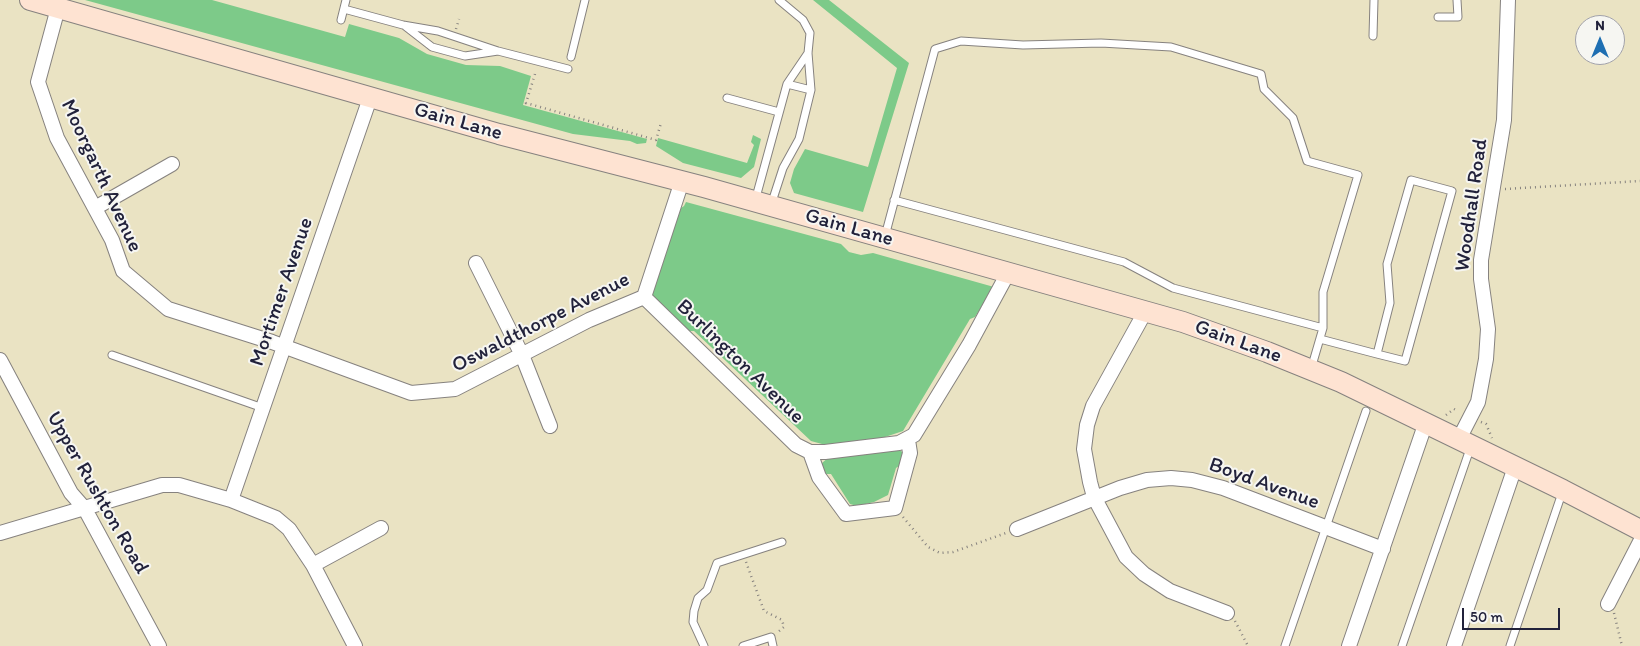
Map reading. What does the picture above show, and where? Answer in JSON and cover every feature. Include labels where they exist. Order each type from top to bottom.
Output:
[{"type":"street","name":"Gain Lane","points":[[30,0],[370,98],[592,159],[763,203],[1220,335],[1311,369],[1426,422],[1640,530]]},
{"type":"street","name":"Woodhall Road","points":[[1465,442],[1478,402],[1486,359],[1488,329],[1481,260],[1504,120],[1508,0]]},
{"type":"street","name":"Moorgarth Avenue","points":[[58,8],[38,82],[57,138],[112,240],[123,271],[168,309],[285,347]]},
{"type":"street","name":"Mortimer Avenue","points":[[231,500],[370,98]]},
{"type":"street","points":[[95,208],[172,164]]},
{"type":"street","name":"Oswaldthorpe Avenue","points":[[285,347],[411,393],[456,389],[589,320],[644,296],[682,181]]},
{"type":"street","points":[[476,263],[522,355],[550,426]]},
{"type":"street","points":[[895,508],[910,453],[908,440],[914,435],[969,345],[1008,273]]},
{"type":"street","name":"Burlington Avenue","points":[[644,296],[796,445],[810,452],[825,452],[908,440]]},
{"type":"street","points":[[1144,312],[1093,406],[1086,425],[1084,449],[1094,498],[1126,557],[1144,574],[1170,591],[1227,613]]},
{"type":"street","name":"Upper Rushton Road","points":[[0,360],[71,493],[85,509],[159,646]]},
{"type":"street","points":[[1349,646],[1426,422]]},
{"type":"street","name":"Burlington Avenue","points":[[810,452],[819,477],[846,514],[895,508]]},
{"type":"street","points":[[1454,646],[1515,467]]},
{"type":"street","name":"Boyd Avenue","points":[[1017,529],[1094,498],[1147,480],[1171,478],[1192,480],[1222,488],[1383,549]]},
{"type":"street","points":[[0,533],[162,485],[179,485],[231,500],[276,518],[289,529],[312,565],[355,646]]},
{"type":"street","points":[[312,565],[381,528]]},
{"type":"street","points":[[1609,602],[1640,542]]},
{"type":"lane","points":[[341,20],[346,0]]},
{"type":"lane","points":[[570,57],[586,0]]},
{"type":"lane","points":[[763,203],[799,139],[811,90],[808,53],[810,33],[799,16],[779,0]]},
{"type":"lane","points":[[1373,36],[1374,0]]},
{"type":"lane","points":[[1438,17],[1458,17],[1457,0]]},
{"type":"lane","points":[[344,9],[403,25],[438,30],[498,51],[568,69]]},
{"type":"lane","points":[[403,25],[432,47],[464,56],[498,51]]},
{"type":"lane","points":[[884,238],[935,49],[961,41],[1023,45],[1101,43],[1171,47],[1261,74],[1264,89],[1293,118],[1308,161],[1358,175],[1323,292],[1324,328],[1311,369]]},
{"type":"lane","points":[[763,203],[787,84],[808,53]]},
{"type":"lane","points":[[787,84],[811,90]]},
{"type":"lane","points":[[727,98],[780,112]]},
{"type":"lane","points":[[1320,339],[1377,354],[1405,361],[1452,191],[1411,180],[1388,264],[1390,303],[1377,354]]},
{"type":"lane","points":[[894,200],[1124,262],[1173,288],[1324,328]]},
{"type":"lane","points":[[112,356],[263,408]]},
{"type":"lane","points":[[1285,646],[1366,411]]},
{"type":"lane","points":[[1402,646],[1465,442]]},
{"type":"lane","points":[[1510,646],[1563,490]]},
{"type":"lane","points":[[704,646],[694,622],[694,611],[698,598],[707,590],[716,563],[782,542]]},
{"type":"lane","points":[[743,646],[771,637],[774,646]]},
{"type":"path","points":[[535,74],[526,103],[656,140],[661,123]]},
{"type":"path","points":[[1493,189],[1640,181]]},
{"type":"path","points":[[895,508],[928,548],[940,553],[953,552],[1017,529]]},
{"type":"path","points":[[744,554],[764,611],[782,620],[784,627],[771,637]]},
{"type":"path","points":[[1609,602],[1622,646]]},
{"type":"path","points":[[1227,613],[1234,619],[1248,646]]},
{"type":"green space","points":[[85,0],[212,0],[345,37],[349,24],[399,38],[427,54],[466,65],[500,66],[531,76],[523,105],[647,139],[646,143],[637,144],[630,141],[573,134]]},
{"type":"green space","points":[[813,0],[829,0],[909,63],[863,212],[794,193],[790,183],[794,169],[805,149],[868,167],[897,68]]},
{"type":"green space","points":[[753,135],[761,139],[754,167],[741,178],[683,163],[656,146],[658,138],[747,163],[754,145],[751,142]]},
{"type":"green space","points":[[686,202],[841,244],[849,252],[861,255],[873,253],[994,287],[975,317],[970,319],[903,431],[873,441],[833,447],[811,441],[694,331],[688,331],[656,302],[651,293],[681,208]]},
{"type":"green space","points":[[899,449],[904,454],[902,464],[896,468],[888,495],[874,502],[857,506],[850,504],[831,474],[825,474],[822,468],[822,463],[829,457]]}]
